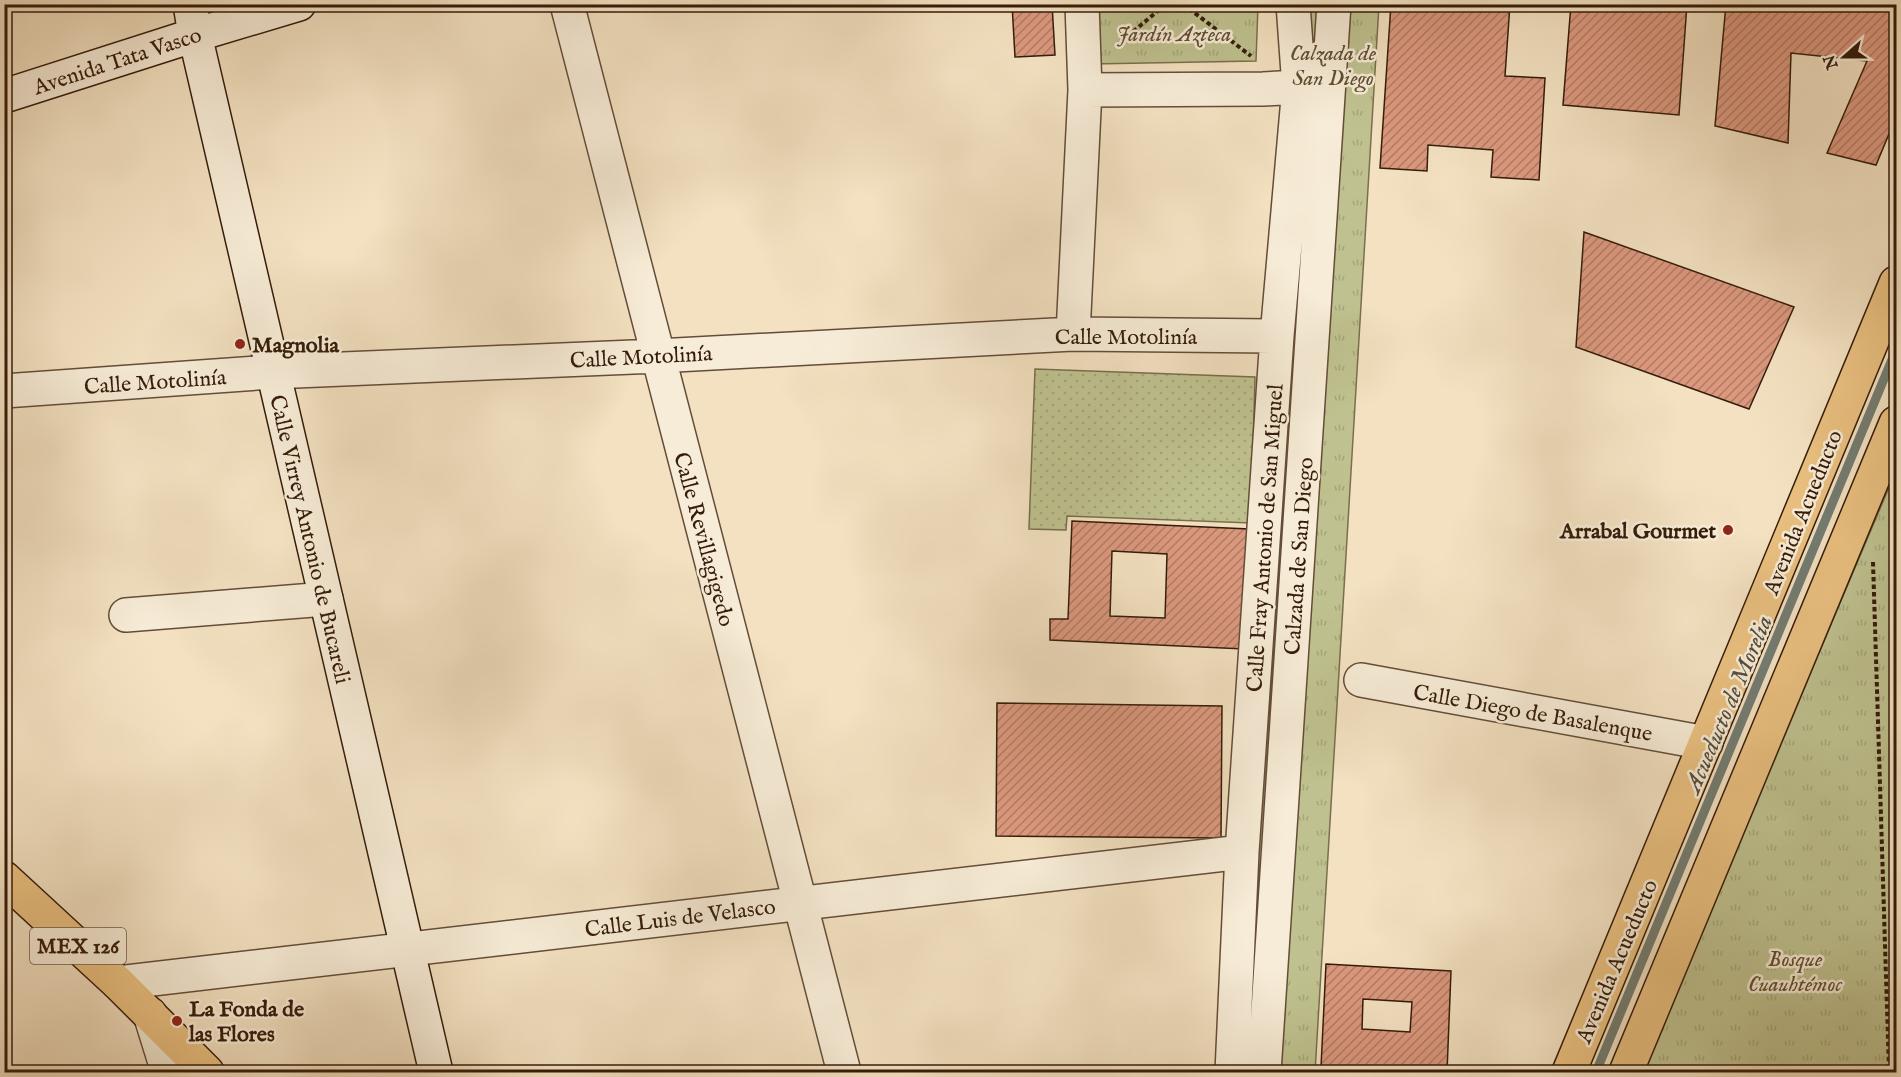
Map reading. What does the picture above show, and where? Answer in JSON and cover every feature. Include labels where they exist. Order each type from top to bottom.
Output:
[{"type":"main road","name":"Avenida Acueducto","points":[[1569,1072],[1896,283]]},
{"type":"main road","points":[[1626,1072],[1896,423]]},
{"type":"main road","name":"MEX 126","points":[[4,878],[118,983],[207,1072]]},
{"type":"street","name":"Avenida Tata Vasco","points":[[4,96],[192,20],[299,4]]},
{"type":"street","name":"Calle Revillagigedo","points":[[567,4],[844,1072]]},
{"type":"street","points":[[1073,334],[1085,90],[1082,4]]},
{"type":"street","name":"Calle Fray Antonio de San Miguel","points":[[1232,1072],[1242,852],[1278,336],[1299,87],[1293,4]]},
{"type":"street","name":"Calzada de San Diego","points":[[1264,1072],[1334,4]]},
{"type":"street","name":"Calle Virrey Antonio de Bucareli","points":[[192,20],[435,1072]]},
{"type":"street","points":[[1085,90],[1299,87]]},
{"type":"street","name":"Calle Motolinía","points":[[4,391],[272,372],[657,356],[1073,334],[1278,336]]},
{"type":"street","points":[[126,615],[326,599]]},
{"type":"street","name":"Calle Diego de Basalenque","points":[[1360,680],[1706,744]]},
{"type":"street","name":"Calle Luis de Velasco","points":[[118,983],[1242,852]]},
{"type":"street","points":[[150,1014],[168,1072]]},
{"type":"path","points":[[1115,47],[1166,4]]},
{"type":"path","points":[[1183,4],[1255,59]]},
{"type":"path","points":[[1873,554],[1888,1072]]},
{"type":"green space","name":"Jardín Azteca","points":[[1089,5],[1258,5],[1256,61],[1091,64]]},
{"type":"green space","name":"Calzada de San Diego","points":[[1293,5],[1379,5],[1315,1072],[1240,1072]]},
{"type":"green space","points":[[1035,369],[1255,377],[1251,523],[1067,516],[1066,530],[1029,529]]},
{"type":"green space","name":"Bosque Cuauhtémoc","points":[[1896,471],[1896,1072],[1641,1072]]},
{"type":"building","points":[[1012,4],[1052,4],[1055,55],[1015,57]]},
{"type":"building","points":[[1391,4],[1510,4],[1505,76],[1545,78],[1539,180],[1491,177],[1493,150],[1428,145],[1427,171],[1380,168]]},
{"type":"building","points":[[1571,4],[1687,4],[1679,115],[1563,105]]},
{"type":"building","points":[[1726,4],[1896,4],[1896,117],[1876,165],[1827,153],[1867,61],[1791,53],[1788,143],[1715,126]]},
{"type":"building","points":[[1584,232],[1794,307],[1749,409],[1576,347]]},
{"type":"building","points":[[1072,521],[1249,529],[1244,649],[1050,640],[1050,619],[1068,619]],"holes":[[[1112,551],[1167,554],[1165,618],[1110,616]]]},
{"type":"building","points":[[997,703],[1222,706],[1221,838],[996,836]]},
{"type":"building","points":[[1326,964],[1451,971],[1447,1072],[1321,1067]],"holes":[[[1363,999],[1412,1002],[1410,1032],[1362,1029]]]},
{"type":"waterway","name":"Acueducto de Morelia","points":[[1596,1072],[1896,350]]},
{"type":"place","name":"Magnolia","points":[[240,344]]},
{"type":"place","name":"Arrabal Gourmet","points":[[1728,530]]},
{"type":"place","name":"La Fonda de las Flores","points":[[177,1021]]}]
